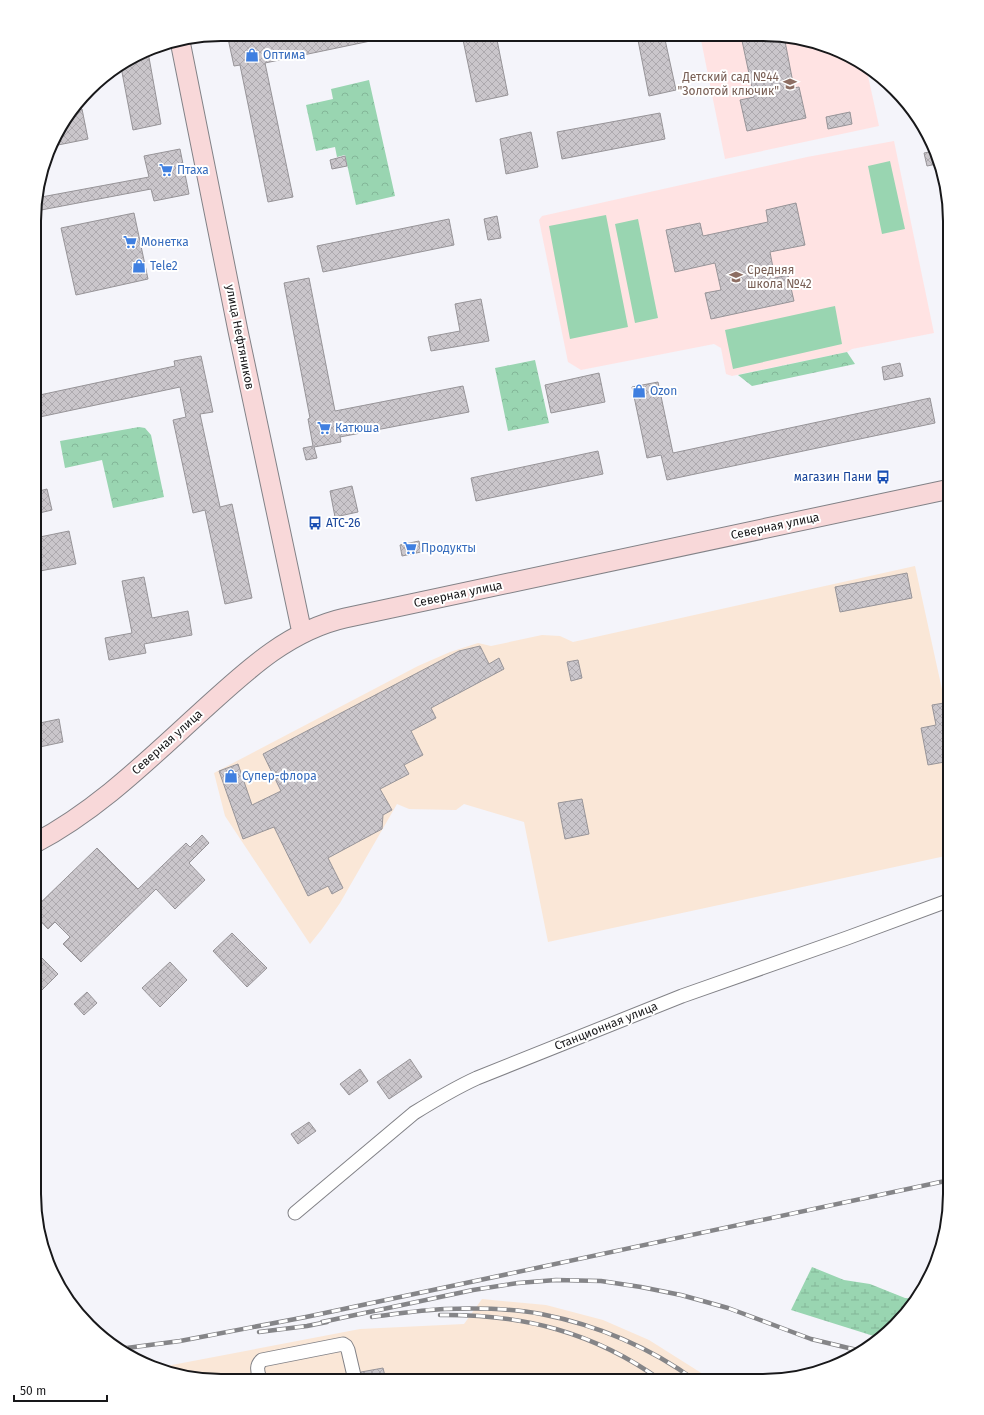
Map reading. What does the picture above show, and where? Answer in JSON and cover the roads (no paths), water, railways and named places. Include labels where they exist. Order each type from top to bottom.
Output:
[{"type":"main road","name":"улица Нефтяников","points":[[181,45],[241,346],[302,633]]},
{"type":"main road","name":"Северная улица","points":[[41,839],[71,821],[113,790],[233,683],[269,653],[302,633],[319,626],[345,618],[943,490]]},
{"type":"street","name":"Станционная улица","points":[[295,1213],[414,1113],[433,1101],[477,1078],[682,996],[943,903]]},
{"type":"street","points":[[258,1374],[258,1363],[262,1360],[343,1344],[348,1350],[354,1374]]},
{"type":"railway","points":[[127,1348],[180,1341],[306,1317],[943,1181]]},
{"type":"railway","points":[[322,1322],[473,1290],[518,1283],[556,1280],[601,1281],[681,1295],[728,1308],[811,1339],[854,1349]]},
{"type":"railway","points":[[372,1317],[427,1310],[457,1309],[505,1310],[541,1314],[583,1324],[623,1339],[661,1358],[686,1374]]},
{"type":"railway","points":[[440,1315],[500,1318],[557,1329],[584,1338],[610,1350],[651,1374]]},
{"type":"railway","points":[[259,1332],[327,1322]]},
{"type":"place","name":"Оптима","points":[[252,55]]},
{"type":"place","name":"Детский сад №44 \"Золотой ключик\"","points":[[790,84]]},
{"type":"place","name":"Птаха","points":[[166,170]]},
{"type":"place","name":"Монетка","points":[[130,242]]},
{"type":"place","name":"Tele2","points":[[139,266]]},
{"type":"place","name":"Средняя школа №42","points":[[736,277]]},
{"type":"place","name":"Ozon","points":[[639,391]]},
{"type":"place","name":"Катюша","points":[[324,428]]},
{"type":"place","name":"магазин Пани","points":[[883,477]]},
{"type":"place","name":"АТС-26","points":[[315,523]]},
{"type":"place","name":"Продукты","points":[[410,548]]},
{"type":"place","name":"Супер-флора","points":[[231,776]]}]
